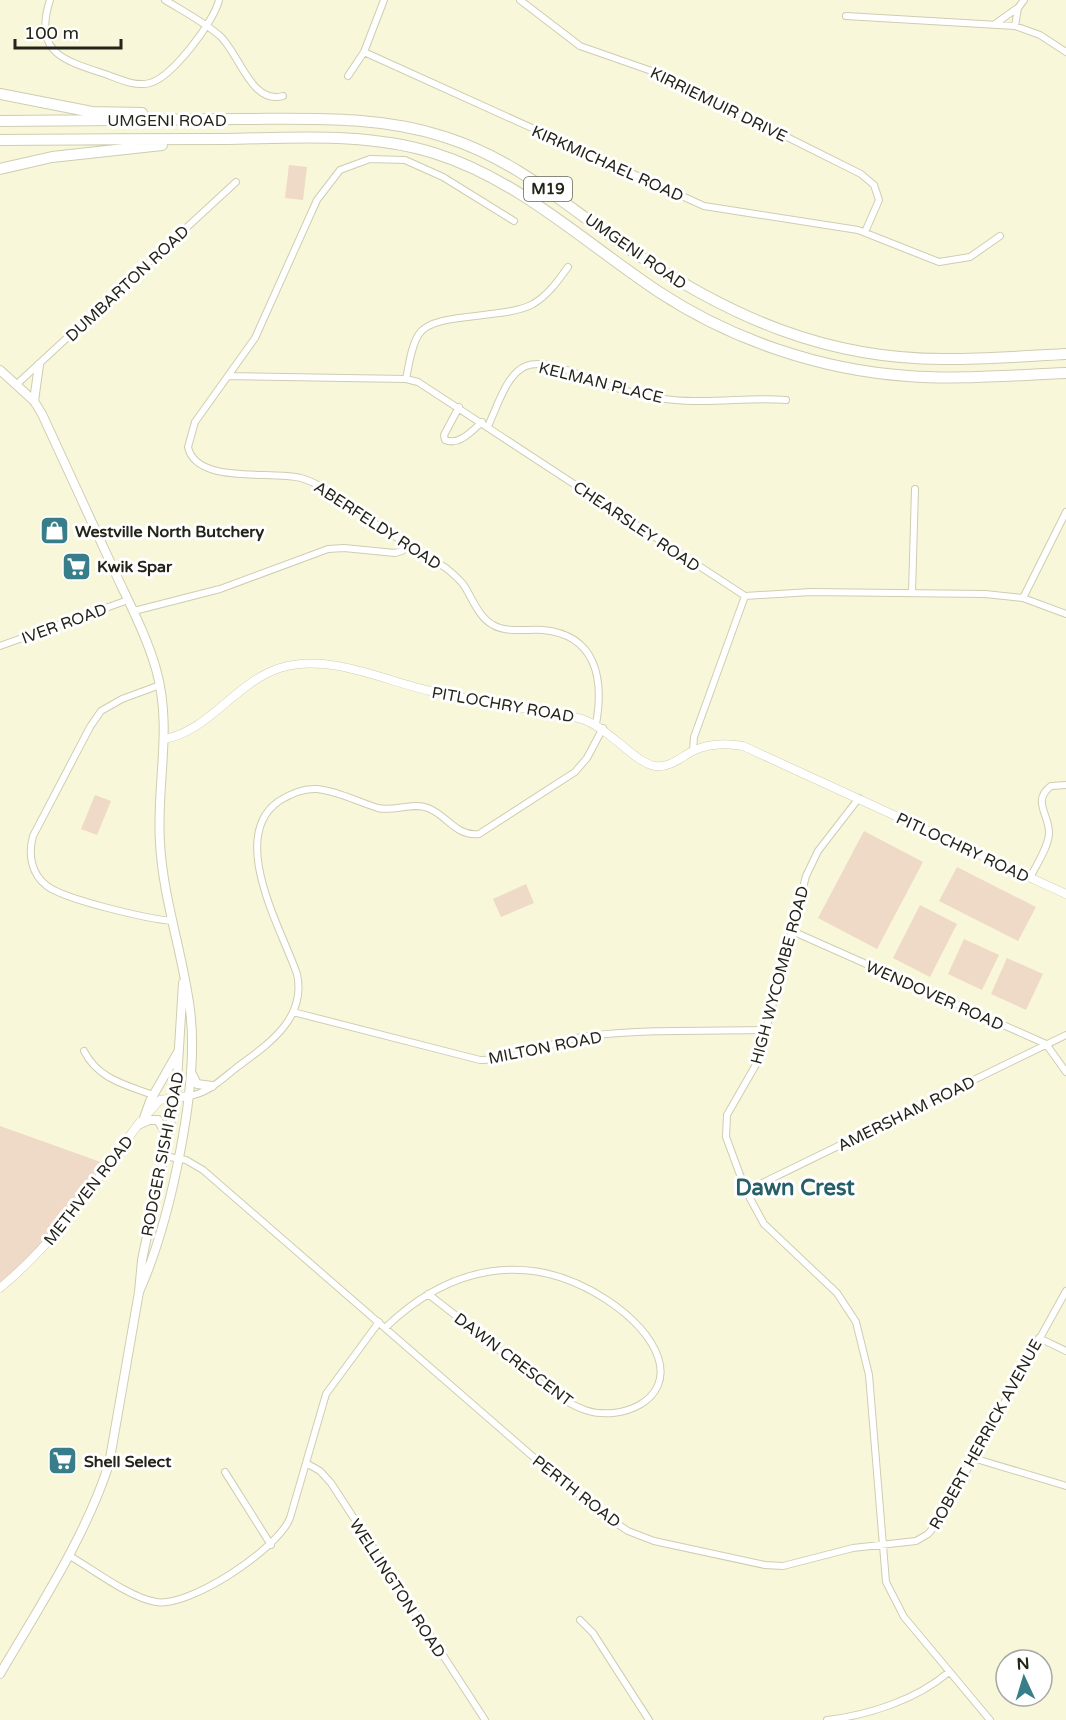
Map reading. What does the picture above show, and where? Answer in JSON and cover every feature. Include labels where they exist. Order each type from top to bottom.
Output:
[{"type":"highway","points":[[0,94],[92,112],[286,119]]},
{"type":"highway","name":"UMGENI ROAD","points":[[0,121],[286,119],[369,121],[420,130],[464,144],[532,177],[628,249],[689,289],[756,322],[805,339],[866,353],[924,359],[1066,354]]},
{"type":"highway","points":[[0,169],[52,157],[225,139]]},
{"type":"highway","name":"UMGENI ROAD","points":[[0,140],[359,139],[414,147],[455,160],[504,183],[530,198],[659,292],[744,337],[800,357],[850,369],[909,376],[1066,373]]},
{"type":"main road","points":[[34,401],[39,365]]},
{"type":"main road","name":"RODGER SISHI ROAD","points":[[0,370],[34,401],[62,456],[134,611],[153,660],[164,711],[165,739],[160,837],[191,1020],[191,1069],[170,1200],[153,1258],[139,1292]]},
{"type":"main road","name":"RODGER SISHI ROAD","points":[[0,1674],[67,1554],[96,1497],[109,1464],[139,1292],[142,1260],[176,1096],[181,1044],[183,980]]},
{"type":"main road","points":[[141,1121],[153,1095],[167,1075],[181,1044]]},
{"type":"main road","points":[[191,1069],[197,1084],[212,1086]]},
{"type":"main road","points":[[141,1121],[158,1120],[167,1136]]},
{"type":"street","points":[[50,0],[44,29],[54,51],[76,65],[131,83],[148,84],[160,78],[207,27],[219,0]]},
{"type":"street","points":[[165,0],[227,43],[261,93],[268,97],[283,96]]},
{"type":"street","points":[[348,76],[364,52],[384,0]]},
{"type":"street","name":"KIRRIEMUIR DRIVE","points":[[520,0],[580,46],[663,75],[861,174],[874,185],[879,200],[865,232]]},
{"type":"street","points":[[995,24],[1018,8],[1024,0]]},
{"type":"street","points":[[1015,26],[1018,8]]},
{"type":"street","points":[[846,16],[1015,26],[1040,35],[1066,52]]},
{"type":"street","name":"KIRKMICHAEL ROAD","points":[[364,52],[694,202],[865,232],[929,260],[948,262],[970,257],[1000,236]]},
{"type":"street","name":"ABERFELDY ROAD","points":[[188,1096],[212,1086],[275,1039],[293,1012],[300,990],[297,974],[262,884],[256,861],[260,831],[266,816],[274,805],[300,791],[324,790],[382,809],[424,807],[462,832],[479,834],[575,772],[587,758],[599,726],[600,684],[595,667],[583,648],[570,638],[554,632],[507,629],[491,624],[483,617],[461,581],[446,568],[407,545],[313,482],[284,475],[216,471],[194,461],[188,447],[192,429],[260,328],[317,200],[340,170],[370,159],[405,160],[442,177],[514,221]]},
{"type":"street","name":"DUMBARTON ROAD","points":[[17,384],[236,182]]},
{"type":"street","points":[[406,379],[416,341],[424,328],[436,322],[486,317],[527,307],[547,294],[568,267]]},
{"type":"street","name":"KELMAN PLACE","points":[[485,424],[513,376],[520,369],[532,364],[549,365],[612,387],[663,398],[694,401],[786,400]]},
{"type":"street","name":"CHEARSLEY ROAD","points":[[228,376],[406,379],[425,385],[746,596]]},
{"type":"street","points":[[459,407],[444,435],[445,440],[453,442],[461,439],[485,424]]},
{"type":"street","points":[[912,593],[915,489]]},
{"type":"street","points":[[1023,598],[1066,512]]},
{"type":"street","points":[[134,611],[220,589],[328,549],[344,548],[394,553],[402,551],[407,545]]},
{"type":"street","points":[[693,751],[694,737],[746,596],[811,592],[985,594],[1023,598],[1066,614]]},
{"type":"street","name":"IVER ROAD","points":[[0,646],[128,600]]},
{"type":"street","name":"PITLOCHRY ROAD","points":[[165,739],[190,730],[264,675],[280,668],[313,663],[345,668],[431,691],[574,717],[599,726],[639,759],[654,766],[668,765],[693,751],[718,744],[743,746],[1066,894]]},
{"type":"street","points":[[160,685],[111,703],[94,719],[33,836],[30,856],[38,877],[48,887],[74,897],[174,921]]},
{"type":"street","points":[[1030,878],[1048,836],[1041,804],[1042,795],[1051,786],[1066,785]]},
{"type":"street","name":"HIGH WYCOMBE ROAD","points":[[859,798],[813,859],[803,885],[767,1030],[754,1071],[726,1121],[728,1143],[746,1191],[764,1224],[837,1293],[856,1323],[869,1375],[881,1545]]},
{"type":"street","name":"WENDOVER ROAD","points":[[792,931],[1046,1044]]},
{"type":"street","name":"MILTON ROAD","points":[[293,1012],[480,1060],[504,1058],[563,1041],[603,1035],[767,1030]]},
{"type":"street","name":"AMERSHAM ROAD","points":[[746,1191],[1066,1035]]},
{"type":"street","points":[[1046,1044],[1066,1072]]},
{"type":"street","points":[[84,1051],[93,1068],[109,1078],[153,1095]]},
{"type":"street","points":[[176,1096],[188,1096]]},
{"type":"street","name":"METHVEN ROAD","points":[[0,1288],[32,1260],[59,1231],[156,1102],[176,1096]]},
{"type":"street","name":"PERTH ROAD","points":[[164,1156],[178,1158],[203,1170],[604,1515],[640,1537],[774,1566],[793,1564],[853,1548],[881,1545]]},
{"type":"street","name":"DAWN CRESCENT","points":[[385,1328],[409,1305],[428,1294],[498,1269],[528,1268],[561,1276],[590,1289],[636,1322],[658,1356],[659,1383],[650,1398],[637,1407],[617,1413],[584,1409],[562,1398],[536,1380],[428,1294]]},
{"type":"street","name":"ROBERT HERRICK AVENUE","points":[[881,1545],[910,1543],[928,1534],[938,1522],[1066,1291]]},
{"type":"street","points":[[67,1554],[143,1598],[172,1603],[192,1595],[271,1545],[287,1527],[322,1404],[331,1384],[379,1322]]},
{"type":"street","points":[[1039,1338],[1066,1351]]},
{"type":"street","points":[[973,1458],[1066,1486]]},
{"type":"street","name":"WELLINGTON ROAD","points":[[306,1463],[320,1471],[331,1483],[485,1720]]},
{"type":"street","points":[[225,1472],[271,1545]]},
{"type":"street","points":[[881,1545],[884,1576],[896,1603],[949,1672],[990,1720]]},
{"type":"street","points":[[580,1620],[592,1633],[649,1720]]},
{"type":"street","points":[[827,1720],[873,1713],[939,1680],[949,1672]]},
{"type":"shaded area","points":[[289,165],[307,167],[303,200],[285,198]]},
{"type":"shaded area","points":[[95,795],[111,801],[97,835],[81,829]]},
{"type":"shaded area","points":[[864,831],[923,862],[877,949],[818,918]]},
{"type":"shaded area","points":[[957,867],[1036,907],[1018,941],[939,901]]},
{"type":"shaded area","points":[[526,884],[534,903],[501,917],[493,899]]},
{"type":"shaded area","points":[[920,905],[957,924],[930,977],[893,958]]},
{"type":"shaded area","points":[[964,939],[999,955],[982,990],[948,974]]},
{"type":"shaded area","points":[[1007,958],[1043,974],[1026,1010],[991,994]]},
{"type":"shaded area","points":[[0,1126],[109,1165],[58,1231],[0,1288]]},
{"type":"place","name":"Westville North Butchery","points":[[54,531]]},
{"type":"place","name":"Kwik Spar","points":[[76,566]]},
{"type":"place","name":"Shell Select","points":[[63,1461]]},
{"type":"district","name":"Dawn Crest","points":[[795,1187]]}]
